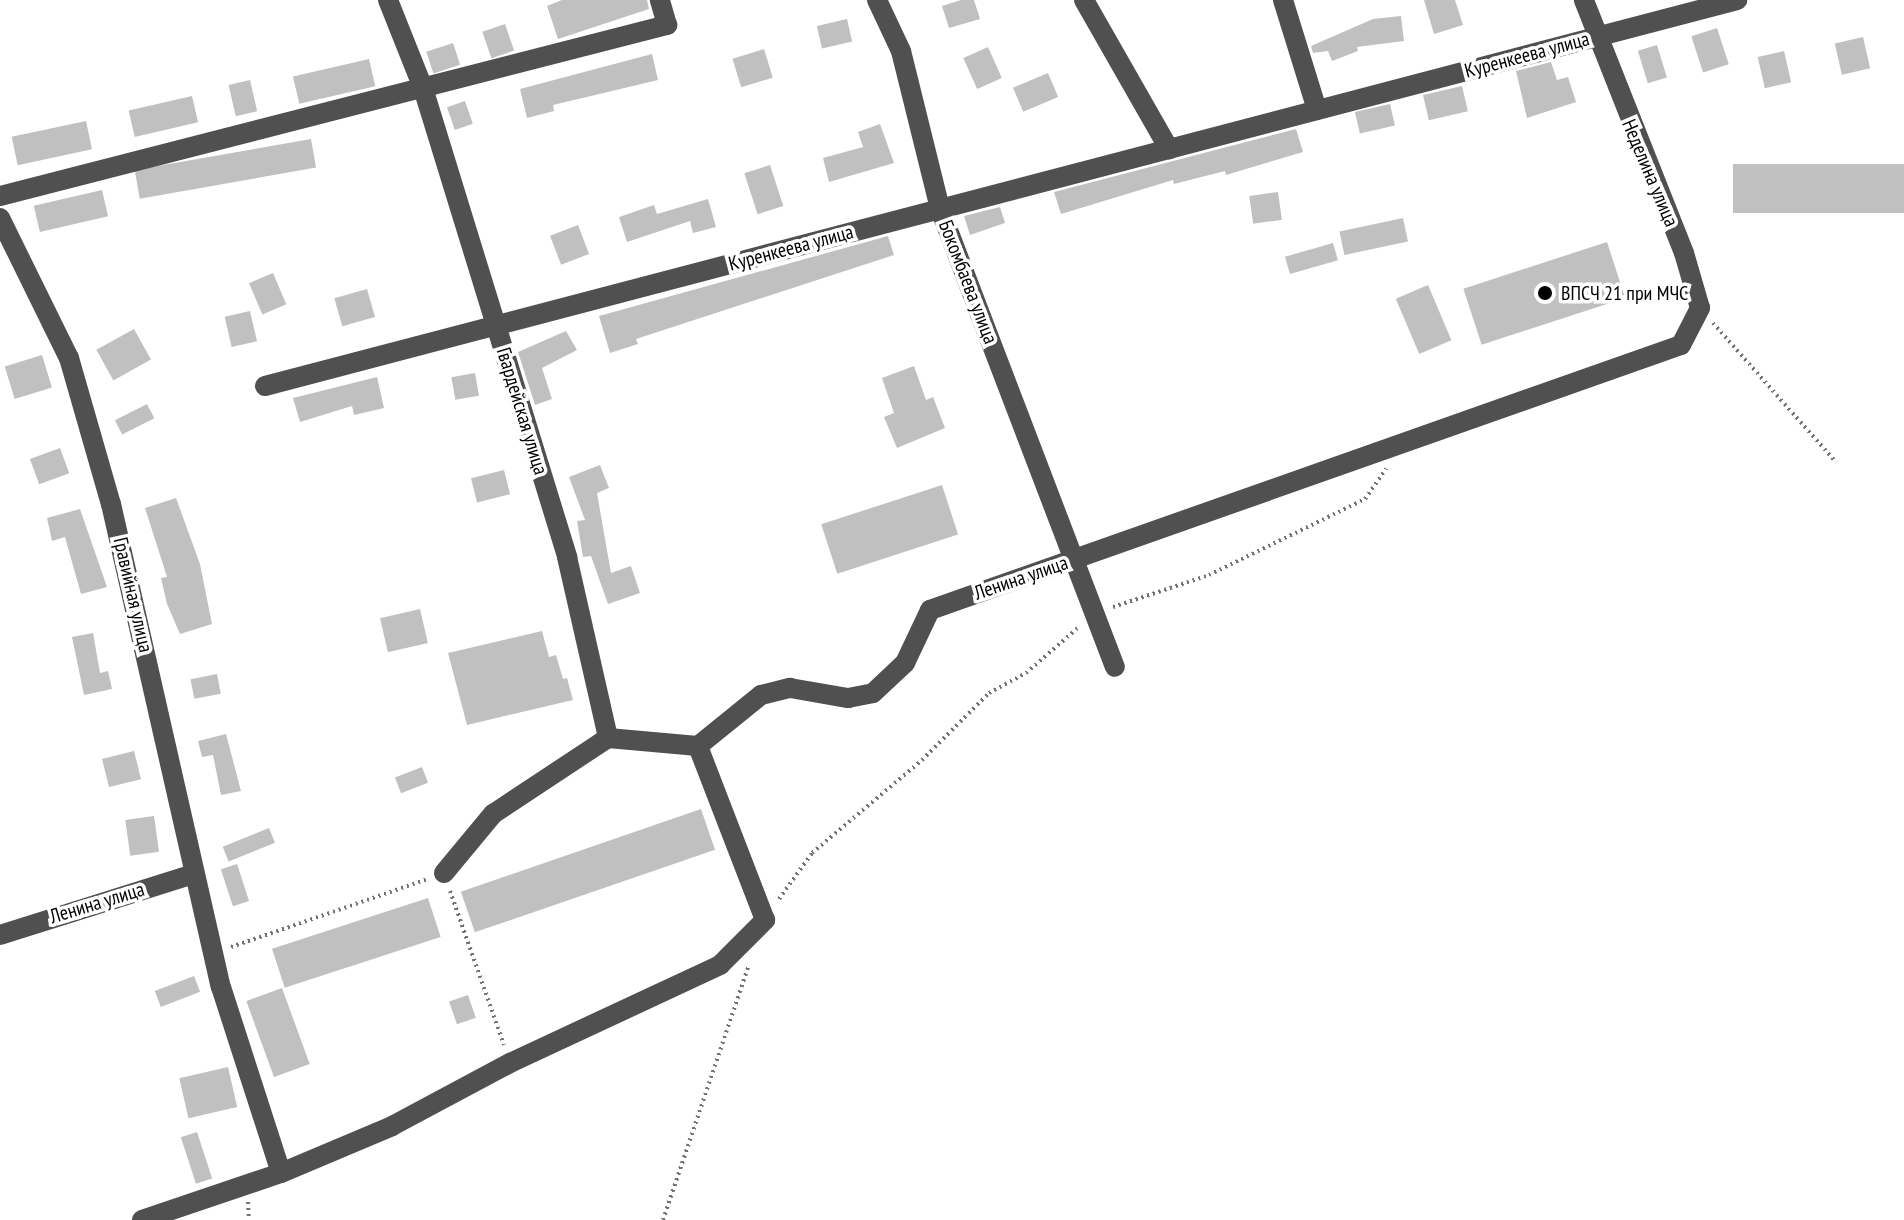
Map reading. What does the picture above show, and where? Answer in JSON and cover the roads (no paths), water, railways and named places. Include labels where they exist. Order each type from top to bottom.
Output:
[{"type":"street","name":"Гвардейская улица","points":[[388,0],[423,88],[567,557],[608,738]]},
{"type":"street","points":[[0,196],[667,25],[660,0]]},
{"type":"street","name":"Бокомбаева улица","points":[[877,0],[901,51],[940,209],[1115,667]]},
{"type":"street","points":[[1084,0],[1169,149]]},
{"type":"street","points":[[1283,0],[1317,110]]},
{"type":"street","name":"Неделина улица","points":[[1584,0],[1595,37],[1684,253],[1700,308],[1681,345]]},
{"type":"street","name":"Куренкеева улица","points":[[265,386],[1737,0]]},
{"type":"street","name":"Гравийная улица","points":[[0,218],[69,358],[111,504],[221,987],[281,1173]]},
{"type":"street","name":"Ленина улица","points":[[698,746],[761,695],[790,688],[848,698],[873,693],[905,663],[930,610],[1681,345]]},
{"type":"street","points":[[142,1220],[281,1173],[392,1126],[510,1063],[720,965],[765,920],[698,746],[608,738],[493,814],[444,873]]},
{"type":"street","name":"Ленина улица","points":[[0,935],[194,874]]},
{"type":"place","name":"ВПСЧ 21 при МЧС","points":[[1545,293]]}]
